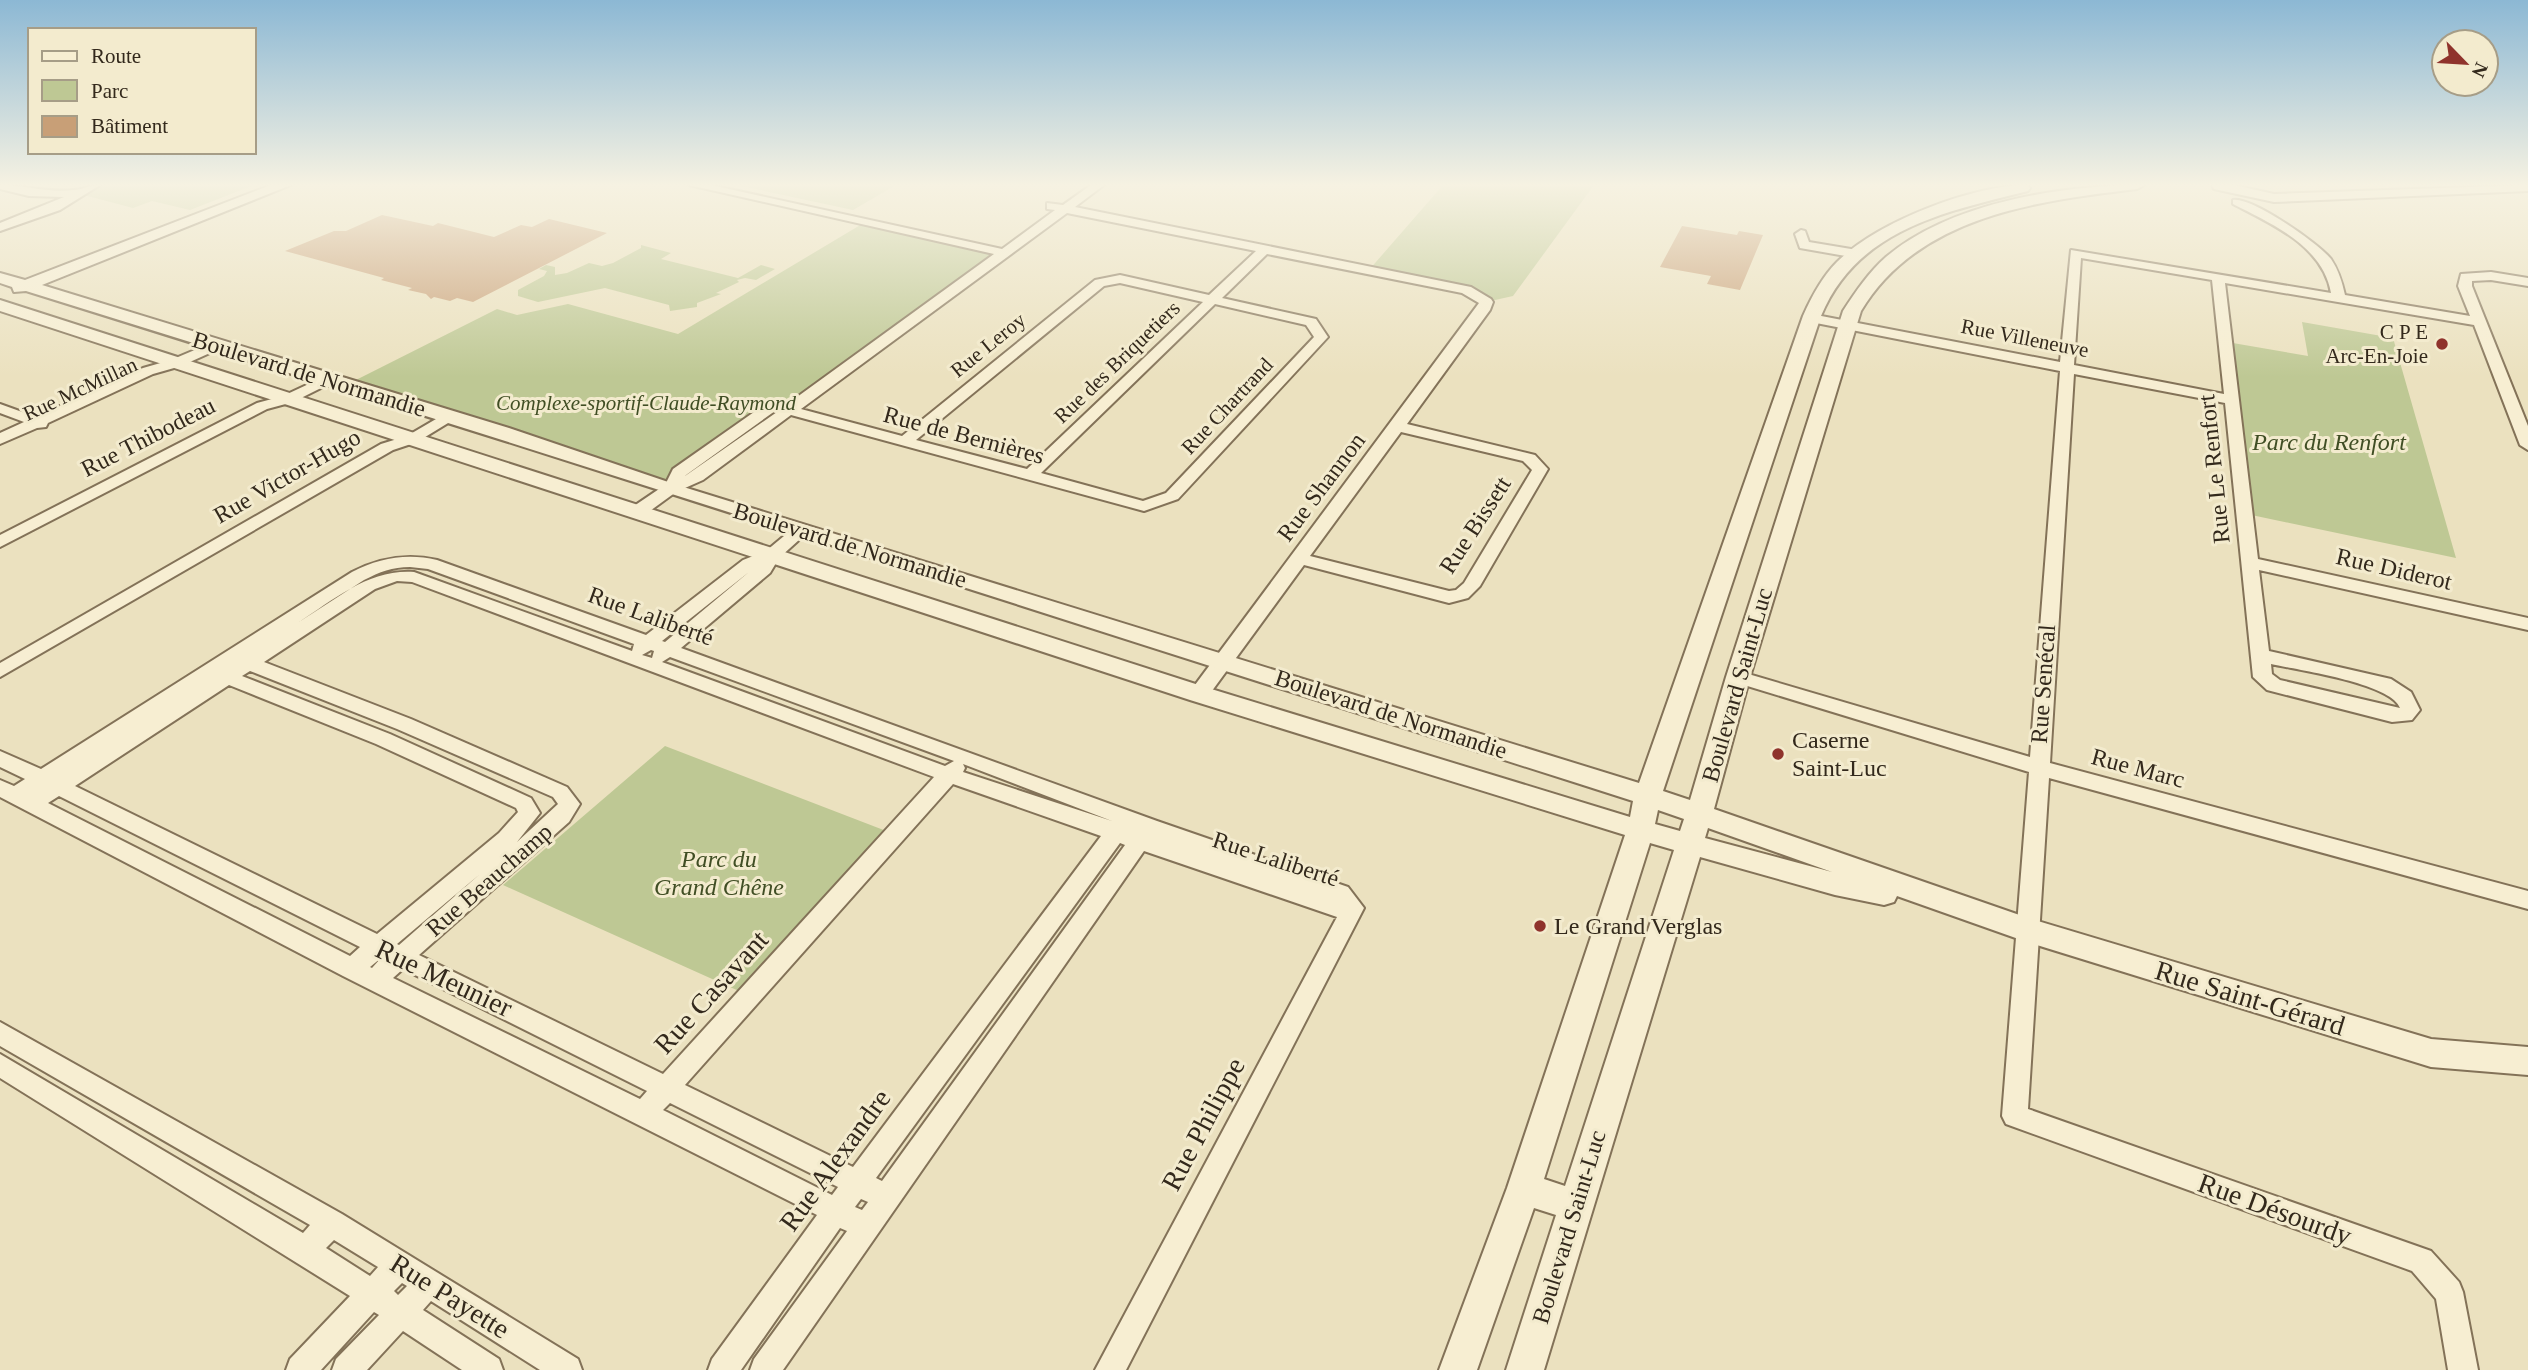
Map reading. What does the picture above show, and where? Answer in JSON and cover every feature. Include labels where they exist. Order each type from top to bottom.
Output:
[{"type":"street","points":[[0,296],[9,283],[110,249]]},
{"type":"street","points":[[670,489],[679,472],[1001,249]]},
{"type":"street","points":[[637,512],[670,489],[697,477],[1001,249]]},
{"type":"street","name":"Rue des Briquetiers","points":[[1028,476],[1265,249]]},
{"type":"street","name":"Rue Shannon","points":[[1199,694],[1483,310],[1486,302],[1466,290],[1265,249]]},
{"type":"street","points":[[1827,249],[1857,254]]},
{"type":"street","name":"Boulevard Saint-Luc","points":[[1458,1370],[1524,1188],[1640,830],[1648,796],[1695,665],[1811,317],[1826,287],[1841,268],[1865,249]]},
{"type":"street","name":"Boulevard Saint-Luc","points":[[1525,1370],[1699,814],[1738,677],[1847,324],[1866,287],[1894,258],[1909,249]]},
{"type":"street","points":[[2313,249],[2332,271],[2339,298]]},
{"type":"street","name":"Rue Senécal","points":[[2015,1116],[2037,768],[2075,253],[2218,278]]},
{"type":"street","points":[[2528,282],[2491,276],[2466,277],[2465,286],[2528,446]]},
{"type":"street","points":[[2218,278],[2479,321]]},
{"type":"street","name":"Rue Le Renfort","points":[[2218,278],[2230,400],[2260,655],[2263,677],[2274,685],[2392,715],[2405,715],[2410,710],[2408,702],[2399,692],[2384,684],[2260,655]]},
{"type":"street","points":[[1100,283],[1120,279],[1213,300]]},
{"type":"street","name":"Boulevard de Normandie","points":[[9,283],[502,432],[670,489],[1223,661],[1699,814]]},
{"type":"street","name":"Rue Leroy","points":[[904,442],[1100,283]]},
{"type":"street","name":"Rue Chartrand","points":[[1144,506],[1172,496],[1321,337],[1311,322],[1213,300]]},
{"type":"street","name":"Boulevard de Normandie","points":[[0,306],[1199,694],[1689,843]]},
{"type":"street","name":"Rue Villeneuve","points":[[1811,317],[2230,400]]},
{"type":"street","name":"Rue McMillan","points":[[0,439],[21,434],[159,375],[176,363],[216,345]]},
{"type":"street","name":"Rue Thibodeau","points":[[0,542],[40,528],[277,411],[288,399],[328,379]]},
{"type":"street","name":"Rue de Bernières","points":[[772,406],[1144,506]]},
{"type":"street","points":[[0,408],[43,424]]},
{"type":"street","name":"Rue Victor-Hugo","points":[[0,671],[400,451],[412,439],[448,417]]},
{"type":"street","points":[[0,426],[21,434]]},
{"type":"street","name":"Rue Bissett","points":[[1299,558],[1449,597],[1462,594],[1471,586],[1539,469],[1529,458],[1397,426]]},
{"type":"street","name":"Rue McMillan","points":[[0,450],[21,434]]},
{"type":"street","name":"Rue Thibodeau","points":[[0,555],[40,528]]},
{"type":"street","points":[[631,657],[749,564],[772,555],[802,530]]},
{"type":"street","points":[[650,664],[764,569],[772,555]]},
{"type":"street","name":"Rue Diderot","points":[[2249,562],[2528,624]]},
{"type":"street","name":"Rue Victor-Hugo","points":[[0,685],[197,564]]},
{"type":"street","name":"Rue Laliberté","points":[[16,796],[50,783],[229,667],[396,568],[431,564],[965,757],[1131,830],[1331,908],[1353,908]]},
{"type":"street","name":"Rue Laliberté","points":[[396,568],[414,577],[948,775],[1131,830]]},
{"type":"street","name":"Rue Beauchamp","points":[[229,667],[404,724],[560,792],[569,804]]},
{"type":"street","name":"Rue Beauchamp","points":[[229,667],[524,803],[529,813]]},
{"type":"street","name":"Rue Marc","points":[[1738,677],[2037,768],[2528,900]]},
{"type":"street","points":[[383,739],[404,724]]},
{"type":"street","points":[[869,746],[886,729]]},
{"type":"street","name":"Rue Casavant","points":[[644,1113],[965,757]]},
{"type":"street","name":"Rue Meunier","points":[[0,758],[888,1198]]},
{"type":"street","name":"Rue Meunier","points":[[16,796],[374,980],[867,1227]]},
{"type":"street","name":"Rue Beauchamp","points":[[351,968],[507,839],[529,813],[569,804]]},
{"type":"street","name":"Rue Beauchamp","points":[[374,980],[561,816],[569,804]]},
{"type":"street","name":"Rue Saint-Gérard","points":[[1699,814],[1977,914],[2431,1053],[2528,1061]]},
{"type":"street","points":[[765,1370],[1028,999],[1131,830]]},
{"type":"street","name":"Rue Alexandre","points":[[723,1370],[836,1211],[1000,989],[1131,830]]},
{"type":"street","name":"Rue Saint-Gérard","points":[[1689,843],[1835,884],[1977,914]]},
{"type":"street","name":"Rue Philippe","points":[[1110,1370],[1353,908]]},
{"type":"street","points":[[1000,989],[1028,999]]},
{"type":"street","name":"Rue Payette","points":[[0,1033],[332,1223],[567,1370]]},
{"type":"street","name":"Rue Payette","points":[[0,1065],[305,1250],[488,1370]]},
{"type":"street","points":[[88,1119],[113,1097]]},
{"type":"street","name":"Rue Désourdy","points":[[2015,1116],[2421,1261],[2449,1292],[2463,1370]]},
{"type":"street","points":[[1524,1188],[1576,1206]]},
{"type":"street","points":[[305,1250],[332,1223]]},
{"type":"street","points":[[301,1370],[400,1264]]},
{"type":"street","points":[[347,1370],[430,1282]]},
{"type":"green space","points":[[639,249],[656,249],[671,253],[661,259],[738,278],[761,265],[775,269],[756,280],[737,280],[739,282],[716,293],[721,294],[697,303],[697,307],[670,311],[669,305],[605,288],[538,302],[518,296],[518,290],[544,276],[547,271],[539,269],[546,265],[555,267],[555,275],[567,273],[589,263],[602,266]]},
{"type":"green space","name":"Complexe-sportif-Claude-Raymond","points":[[820,249],[1000,250],[676,489],[348,384],[497,309],[517,315],[568,304],[678,334]]},
{"type":"green space","points":[[1387,249],[1547,249],[1513,296],[1486,302],[1478,296],[1369,270]]},
{"type":"green space","name":"Parc du Renfort","points":[[2302,322],[2393,338],[2456,558],[2242,513],[2227,342],[2308,356]]},
{"type":"green space","name":"Parc du Grand Chêne","points":[[665,746],[894,834],[750,996],[503,885]]},
{"type":"building","points":[[576,249],[473,302],[457,298],[450,301],[434,297],[431,299],[426,294],[408,290],[412,288],[381,280],[384,278],[285,251]]},
{"type":"building","points":[[1670,249],[1757,249],[1740,290],[1707,284],[1711,276],[1660,267]]},
{"type":"place","name":"C P E Arc-En-Joie","points":[[2442,344]]},
{"type":"place","name":"Caserne Saint-Luc","points":[[1778,754]]},
{"type":"place","name":"Le Grand Verglas","points":[[1540,926]]}]
